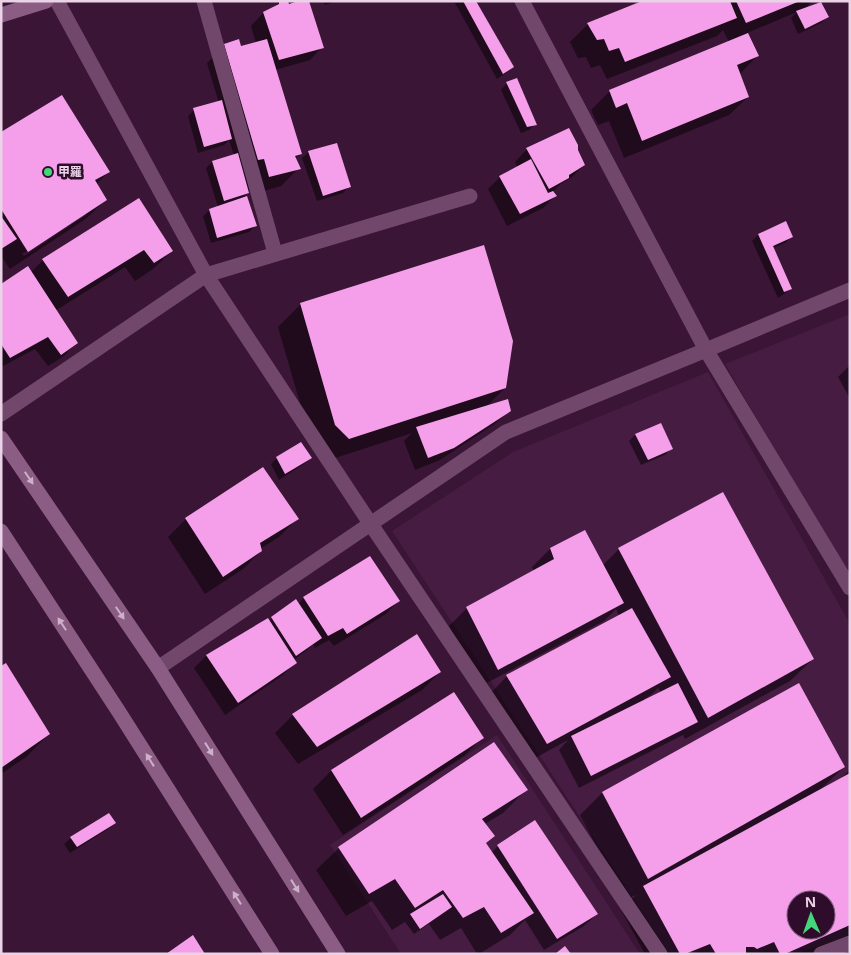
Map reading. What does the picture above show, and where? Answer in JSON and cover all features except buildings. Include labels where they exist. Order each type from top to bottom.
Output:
[{"type":"street","points":[[1,15],[46,1]]},
{"type":"street","points":[[57,1],[206,275],[660,954]]},
{"type":"street","points":[[204,1],[275,253]]},
{"type":"street","points":[[522,1],[706,350],[850,588]]},
{"type":"street","points":[[1,414],[206,275],[470,196]]},
{"type":"street","points":[[158,668],[370,522],[506,432],[850,290]]},
{"type":"street","points":[[1,438],[158,668],[338,954]]},
{"type":"street","points":[[1,531],[119,712],[272,954]]},
{"type":"street","points":[[820,954],[850,943]]},
{"type":"shaded area","points":[[850,314],[850,580],[725,364]]},
{"type":"shaded area","points":[[708,372],[850,624],[850,935],[836,940],[836,890],[786,890],[786,940],[836,940],[795,954],[773,954],[768,949],[758,954],[703,954],[701,951],[697,954],[670,954],[392,531],[513,452]]},
{"type":"shaded area","points":[[497,735],[640,954],[401,954],[330,845]]},
{"type":"place","name":"甲羅","points":[[48,172]]}]
